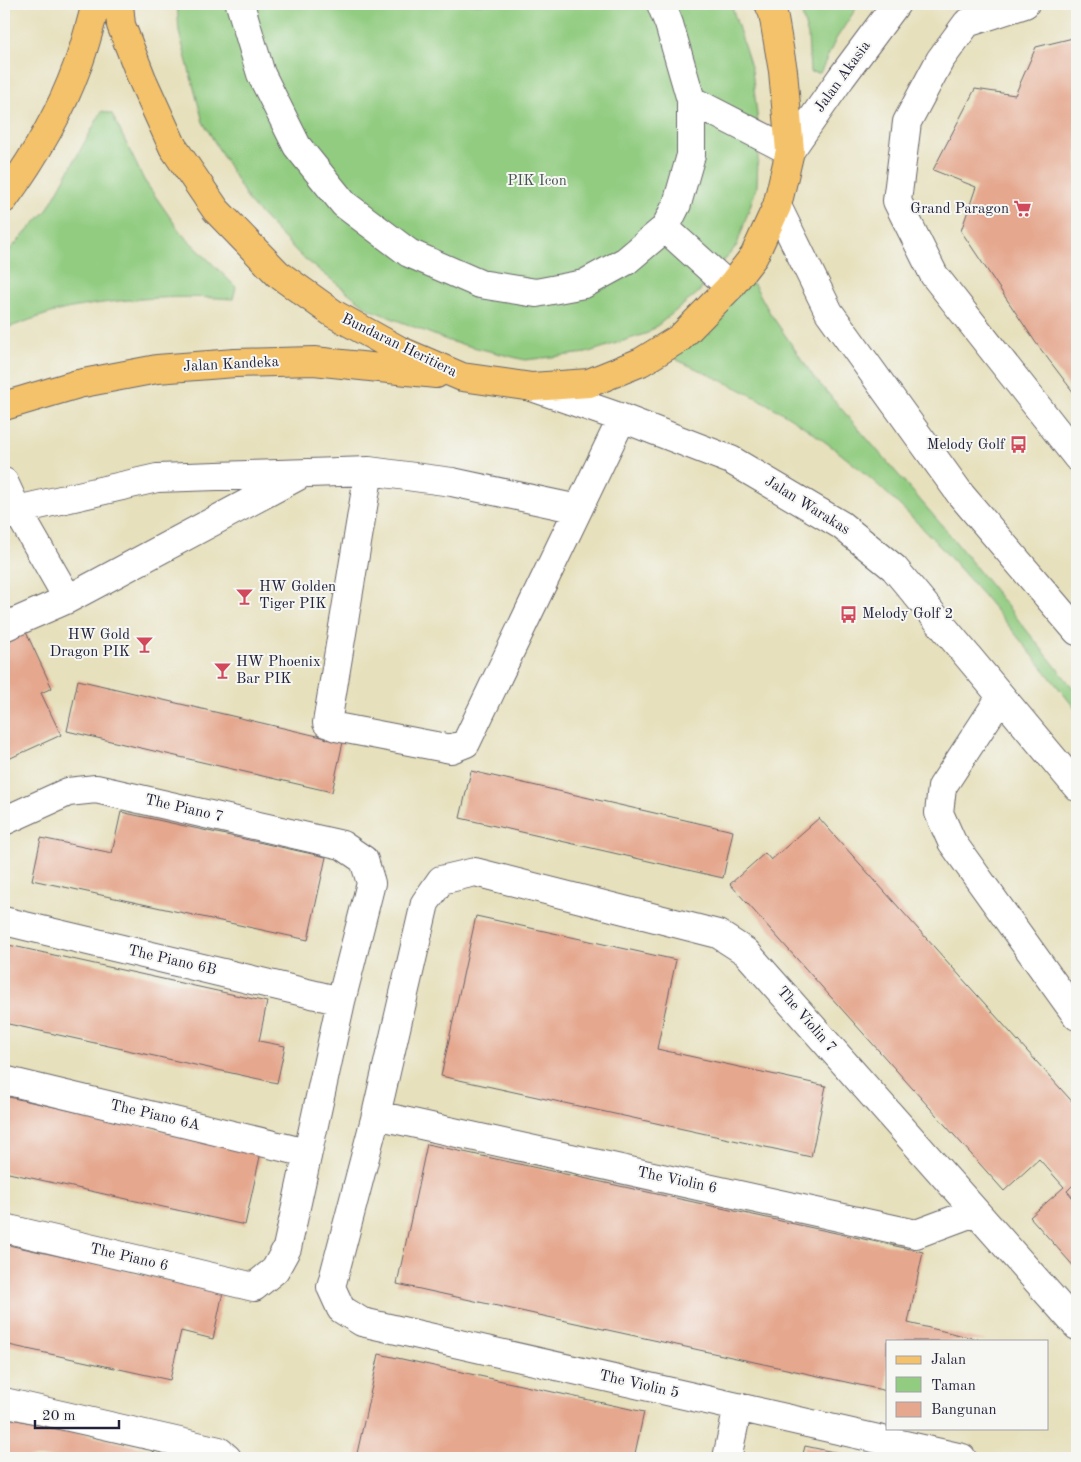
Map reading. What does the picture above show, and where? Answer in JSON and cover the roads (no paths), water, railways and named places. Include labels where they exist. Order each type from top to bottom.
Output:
[{"type":"main road","points":[[4,199],[22,174],[59,109],[78,67],[96,4]]},
{"type":"main road","name":"Bundaran Heritiera","points":[[119,4],[121,26],[142,79],[173,147],[216,210],[278,274],[334,314],[399,350],[462,376],[532,387],[589,383],[641,362],[680,338],[730,287],[754,256],[778,206],[790,151],[783,71],[770,4]]},
{"type":"main road","name":"Jalan Kandeka","points":[[4,406],[78,384],[157,369],[235,363],[314,361],[462,376]]},
{"type":"street","points":[[240,4],[261,74],[297,146],[344,204],[409,253],[480,284],[536,293],[584,284],[626,261],[664,228],[677,204],[691,155],[691,100],[669,24],[661,4]]},
{"type":"street","name":"Jalan Akasia","points":[[790,151],[896,4]]},
{"type":"street","points":[[1025,4],[967,23],[940,60],[907,122],[897,201],[934,275],[1077,457]]},
{"type":"street","points":[[691,100],[790,151]]},
{"type":"street","points":[[778,206],[829,312],[961,495],[1077,631]]},
{"type":"street","points":[[664,228],[730,287]]},
{"type":"street","name":"Jalan Warakas","points":[[532,387],[622,418],[730,460],[841,525],[894,568],[1077,787]]},
{"type":"street","points":[[369,471],[327,723],[336,727],[451,749],[466,742],[622,418]]},
{"type":"street","points":[[10,514],[157,478],[369,471],[452,482],[578,509]]},
{"type":"street","points":[[4,627],[68,599],[306,473]]},
{"type":"street","points":[[4,482],[10,514],[68,599]]},
{"type":"street","points":[[1001,697],[942,787],[939,813],[952,842],[1077,1016]]},
{"type":"street","name":"The Piano 7","points":[[4,820],[68,792],[96,789],[342,845],[364,860],[371,883],[341,1000]]},
{"type":"street","name":"The Violin 7","points":[[376,1115],[425,903],[441,880],[475,872],[718,934],[746,952],[1077,1326]]},
{"type":"street","name":"The Piano 6B","points":[[4,921],[341,1000]]},
{"type":"street","points":[[307,1153],[341,1000]]},
{"type":"street","name":"The Piano 6A","points":[[4,1080],[307,1153]]},
{"type":"street","name":"The Violin 6","points":[[376,1115],[916,1234],[975,1212]]},
{"type":"street","name":"The Violin 5","points":[[376,1115],[332,1287],[341,1309],[362,1322],[962,1458]]},
{"type":"street","name":"The Piano 6","points":[[4,1228],[254,1287],[275,1270],[288,1248],[307,1153]]},
{"type":"street","points":[[4,1402],[223,1454]]},
{"type":"street","points":[[726,1458],[738,1407]]},
{"type":"place","name":"Grand Paragon","points":[[1023,209]]},
{"type":"place","name":"Melody Golf","points":[[1019,445]]},
{"type":"place","name":"HW Golden Tiger PIK","points":[[245,596]]},
{"type":"place","name":"Melody Golf 2","points":[[848,614]]},
{"type":"place","name":"HW Gold Dragon PIK","points":[[144,644]]},
{"type":"place","name":"HW Phoenix Bar PIK","points":[[222,671]]},
{"type":"park label","name":"PIK Icon","points":[[537,181]]}]
